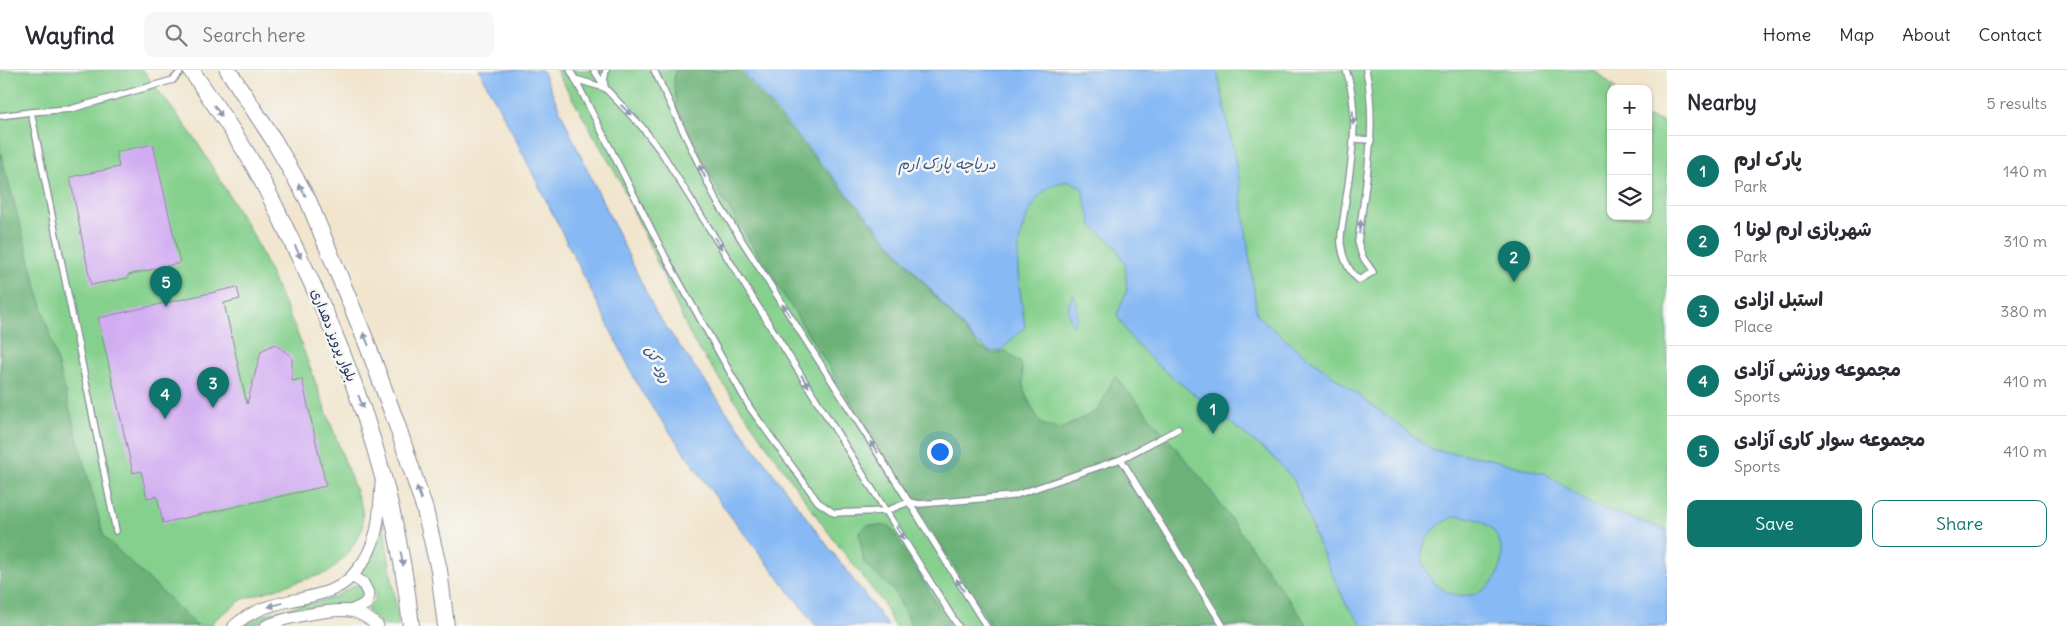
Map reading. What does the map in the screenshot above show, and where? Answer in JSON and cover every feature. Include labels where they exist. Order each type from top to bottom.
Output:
[{"type":"main road","name":"بلوار پرویز دهداری","points":[[192,70],[244,150],[274,204],[316,289],[340,346],[366,414],[382,466],[397,530],[407,588],[410,626]]},
{"type":"main road","name":"بلوار پرویز دهداری","points":[[228,70],[273,139],[308,200],[366,341],[396,422],[425,510],[438,570],[446,626]]},
{"type":"street","points":[[234,626],[263,608],[321,594],[342,585],[352,576],[364,562],[376,539],[382,466]]},
{"type":"street","points":[[350,611],[366,604],[369,595],[363,583],[352,576]]},
{"type":"street","points":[[266,626],[292,618],[326,612],[350,611],[362,615],[378,626]]},
{"type":"lane","points":[[0,116],[71,109],[173,80],[182,70]]},
{"type":"lane","points":[[570,70],[666,258],[750,408],[818,502],[834,513],[886,511],[909,502],[920,504],[1013,496],[1121,459],[1178,429]]},
{"type":"lane","points":[[594,70],[605,88],[642,127],[662,153],[958,626]]},
{"type":"lane","points":[[605,88],[606,70]]},
{"type":"lane","points":[[654,70],[716,200],[986,626]]},
{"type":"lane","points":[[1346,70],[1352,86],[1353,139],[1341,242],[1346,264],[1351,274],[1359,280],[1373,272],[1362,256],[1358,242],[1371,140],[1369,83],[1366,70]]},
{"type":"lane","points":[[575,79],[605,88]]},
{"type":"lane","points":[[31,112],[116,531]]},
{"type":"lane","points":[[1353,139],[1371,140]]},
{"type":"lane","points":[[1121,459],[1223,626]]},
{"type":"green space","points":[[0,70],[143,70],[196,140],[254,237],[296,330],[362,508],[363,528],[348,554],[329,572],[243,599],[214,620],[211,626],[0,626]]},
{"type":"green space","points":[[556,70],[1594,70],[1611,85],[1607,85],[1607,220],[1652,220],[1652,118],[1667,123],[1667,626],[894,626],[883,603],[825,528],[693,341],[619,179]]},
{"type":"green space","points":[[675,70],[738,70],[979,347],[993,354],[1006,351],[1021,363],[1025,394],[1041,424],[1061,429],[1098,410],[1115,376],[1202,479],[1308,626],[992,626],[720,194],[677,109],[674,84]]},
{"type":"green space","points":[[0,150],[104,537],[198,626],[0,626]]},
{"type":"green space","points":[[383,519],[399,626],[383,626],[368,612],[368,607],[375,599],[374,591],[369,582],[360,574],[375,548]]},
{"type":"green space","points":[[867,525],[890,526],[950,626],[912,626],[894,591],[864,563],[859,533]]},
{"type":"green space","points":[[355,585],[360,586],[365,599],[359,605],[329,605],[309,608],[243,626],[265,614],[332,598]]},
{"type":"water","name":"رود کن","points":[[479,70],[542,70],[656,313],[727,412],[888,626],[816,626],[715,496],[641,391],[511,130]]},
{"type":"water","name":"دریاچه پارک ارم","points":[[741,70],[1217,70],[1239,179],[1257,315],[1293,346],[1432,450],[1486,458],[1546,474],[1590,504],[1667,530],[1667,626],[1363,626],[1346,604],[1317,541],[1294,480],[1271,455],[1156,364],[1131,338],[1117,315],[1127,290],[1125,264],[1114,244],[1092,226],[1082,188],[1070,181],[1053,185],[1045,190],[1035,202],[1024,223],[1020,237],[1018,267],[1025,327],[1000,351],[990,351],[974,340]],"holes":[[[1457,516],[1478,520],[1493,530],[1500,544],[1502,559],[1498,574],[1489,586],[1475,594],[1458,595],[1449,593],[1437,585],[1428,574],[1422,555],[1427,538],[1440,525]]]},
{"type":"water","points":[[1073,294],[1078,310],[1073,326],[1068,310]]},
{"type":"building","points":[[153,144],[180,263],[128,275],[128,278],[91,285],[70,177],[119,167],[116,152]]},
{"type":"building","points":[[237,287],[240,299],[224,303],[247,404],[261,351],[275,344],[292,357],[292,381],[302,379],[326,486],[163,523],[157,496],[147,498],[141,471],[133,473],[98,318]]},
{"type":"place","name":"شهربازی ارم لونا 1","points":[[1514,282]]},
{"type":"place","name":"مجموعه سوار کاری آزادی","points":[[166,307]]},
{"type":"place","name":"استبل ازادی","points":[[213,408]]},
{"type":"place","name":"مجموعه ورزشی آزادی","points":[[165,419]]},
{"type":"place","name":"پارک ارم","points":[[1213,434]]}]
